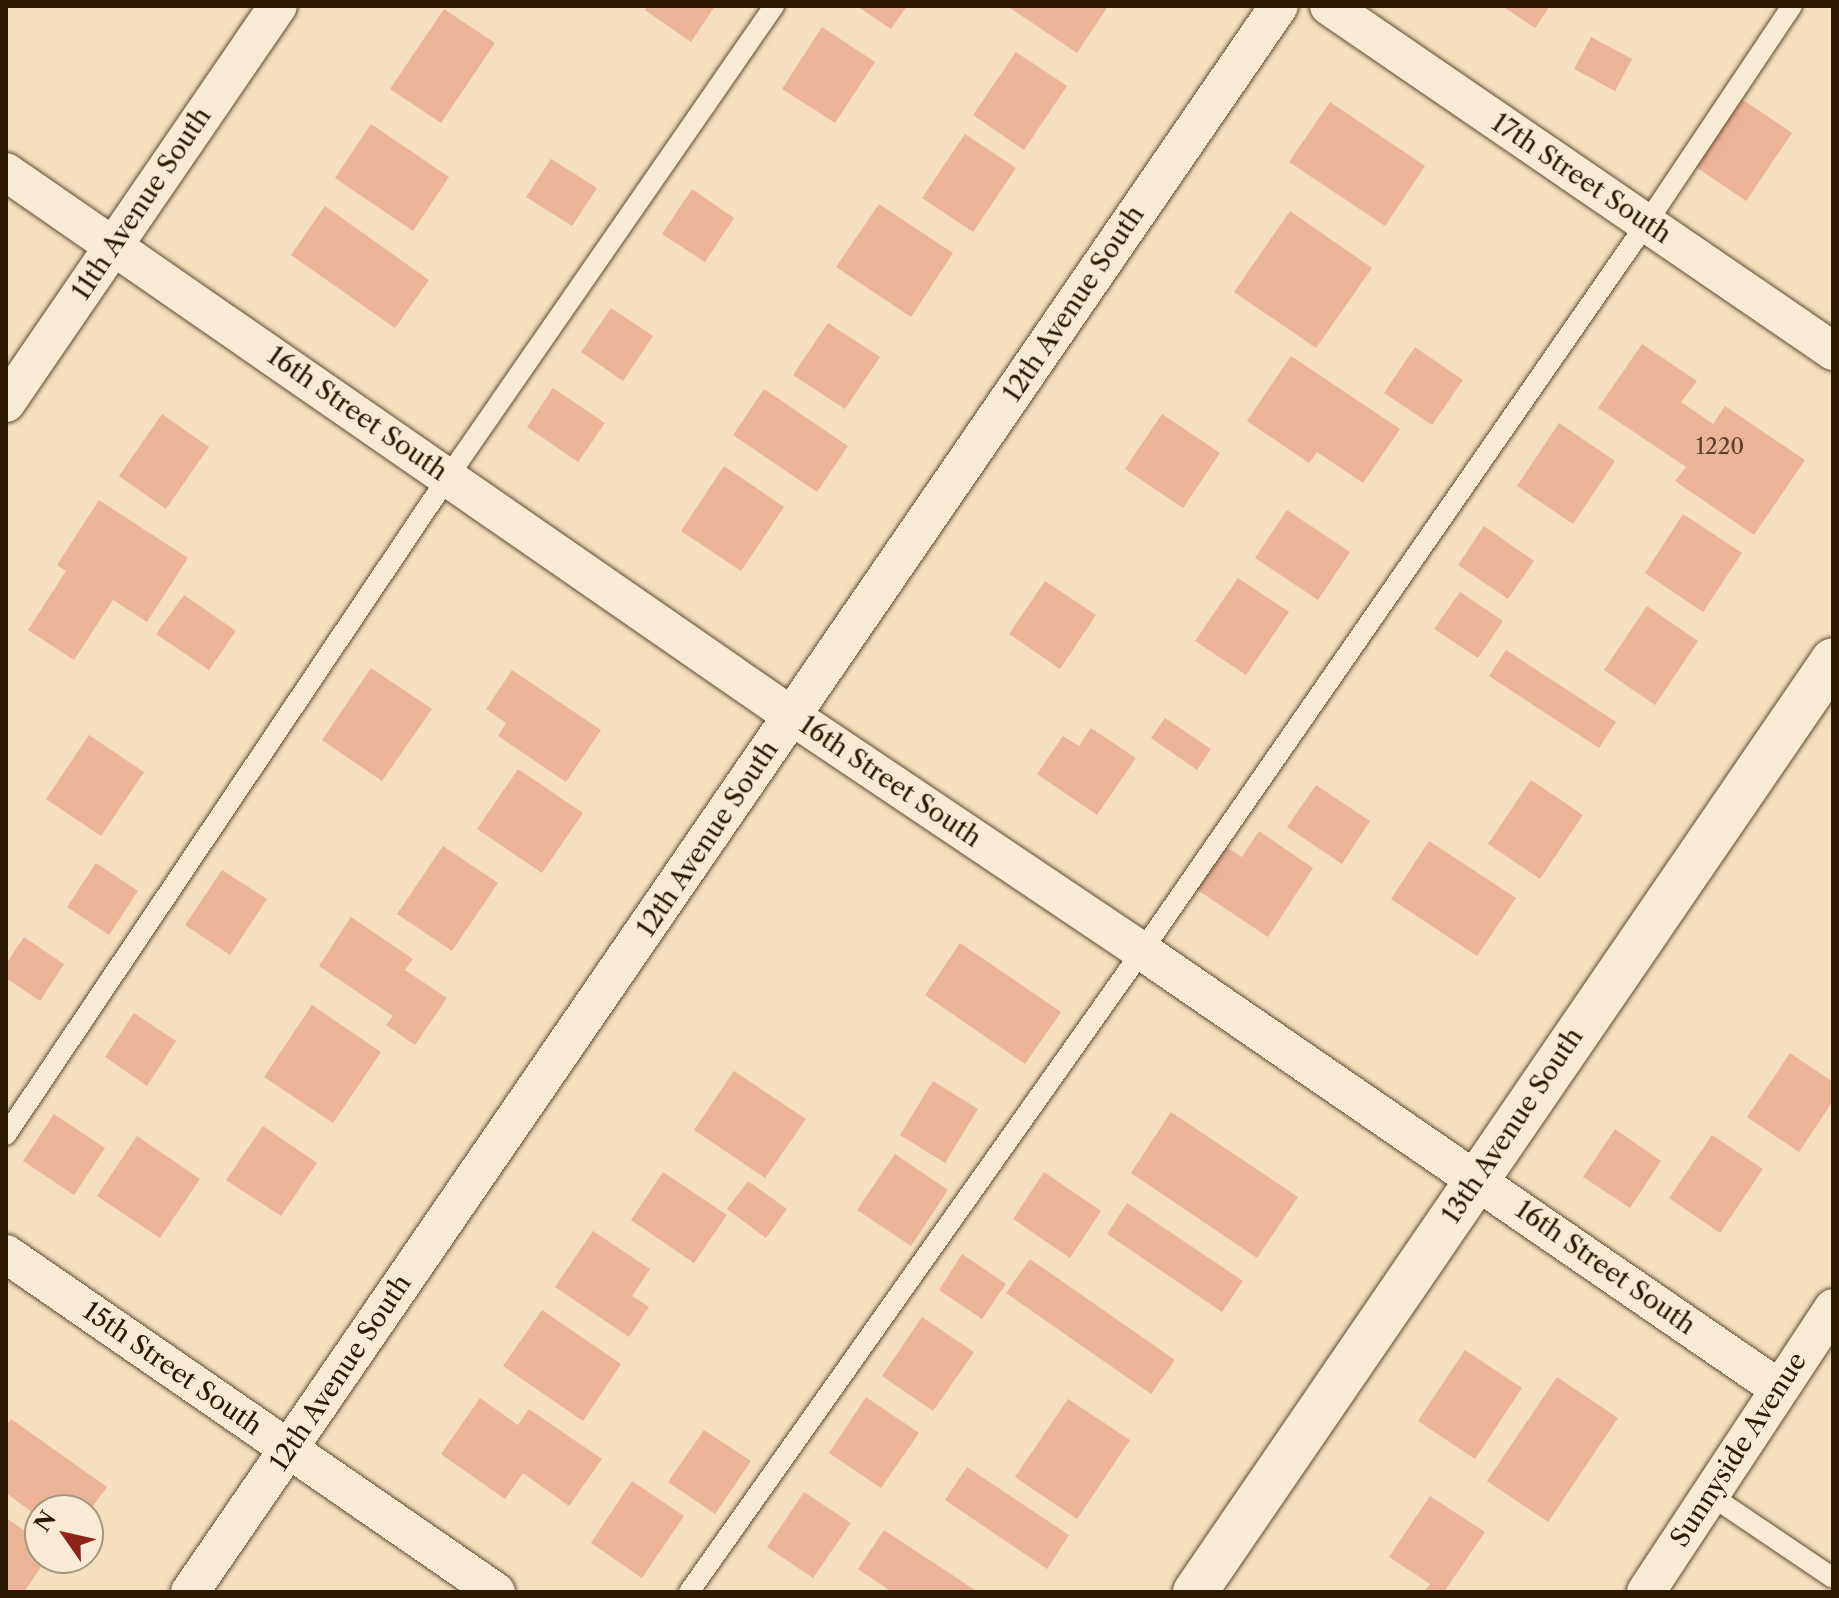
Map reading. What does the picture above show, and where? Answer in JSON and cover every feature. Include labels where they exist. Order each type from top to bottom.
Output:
[{"type":"street","name":"11th Avenue South","points":[[6,403],[278,6]]},
{"type":"street","name":"12th Avenue South","points":[[190,1592],[1279,6]]},
{"type":"street","name":"17th Street South","points":[[1329,6],[1833,351]]},
{"type":"street","name":"16th Street South","points":[[6,172],[792,716],[1477,1179],[1778,1388]]},
{"type":"street","name":"13th Avenue South","points":[[1195,1592],[1833,660]]},
{"type":"street","name":"15th Street South","points":[[6,1254],[496,1592]]},
{"type":"street","name":"Sunnyside Avenue","points":[[1646,1592],[1833,1308]]},
{"type":"lane","points":[[6,1135],[448,477],[774,6]]},
{"type":"lane","points":[[689,1592],[1142,951],[1646,224],[1792,6]]},
{"type":"lane","points":[[1710,1495],[1833,1578]]},
{"type":"building","points":[[648,6],[715,6],[691,42],[645,10]]},
{"type":"building","points":[[857,6],[907,6],[891,29]]},
{"type":"building","points":[[1007,6],[1108,6],[1077,53]]},
{"type":"building","points":[[1502,6],[1550,6],[1535,28]]},
{"type":"building","points":[[444,9],[495,43],[441,123],[390,89]]},
{"type":"building","points":[[822,27],[875,62],[835,123],[782,89]]},
{"type":"building","points":[[1591,37],[1632,59],[1615,91],[1574,69]]},
{"type":"building","points":[[1016,52],[1067,86],[1024,150],[973,115]]},
{"type":"building","points":[[1739,97],[1792,133],[1746,201],[1693,165]]},
{"type":"building","points":[[1330,102],[1425,166],[1385,226],[1289,162]]},
{"type":"building","points":[[371,124],[449,177],[413,231],[335,178]]},
{"type":"building","points":[[965,134],[1016,168],[973,232],[922,198]]},
{"type":"building","points":[[551,159],[597,188],[572,226],[526,197]]},
{"type":"building","points":[[692,189],[734,218],[705,262],[662,234]]},
{"type":"building","points":[[879,204],[953,253],[911,317],[836,267]]},
{"type":"building","points":[[325,206],[429,280],[395,328],[291,255]]},
{"type":"building","points":[[1290,211],[1372,268],[1316,348],[1234,292]]},
{"type":"building","points":[[611,308],[653,336],[623,381],[581,352]]},
{"type":"building","points":[[828,323],[880,357],[845,409],[793,375]]},
{"type":"building","points":[[1642,344],[1697,381],[1681,402],[1713,424],[1725,406],[1805,460],[1754,535],[1675,481],[1686,467],[1598,408]]},
{"type":"building","points":[[1415,347],[1463,380],[1432,425],[1384,393]]},
{"type":"building","points":[[1291,356],[1400,429],[1363,483],[1317,452],[1309,463],[1247,421]]},
{"type":"building","points":[[553,388],[605,423],[578,462],[527,427]]},
{"type":"building","points":[[764,389],[848,446],[817,492],[733,435]]},
{"type":"building","points":[[162,414],[209,447],[166,509],[119,476]]},
{"type":"building","points":[[1162,414],[1220,453],[1183,508],[1125,469]]},
{"type":"building","points":[[1559,423],[1615,461],[1573,524],[1517,486]]},
{"type":"building","points":[[724,466],[784,507],[741,571],[681,531]]},
{"type":"building","points":[[99,500],[188,558],[147,622],[113,600],[74,660],[28,630],[66,571],[57,565]]},
{"type":"building","points":[[1287,510],[1350,552],[1318,600],[1255,558]]},
{"type":"building","points":[[1683,514],[1742,553],[1703,612],[1645,573]]},
{"type":"building","points":[[1484,526],[1534,561],[1508,599],[1458,565]]},
{"type":"building","points":[[1238,578],[1289,612],[1246,675],[1195,641]]},
{"type":"building","points":[[1045,581],[1096,615],[1060,669],[1009,634]]},
{"type":"building","points":[[1460,592],[1503,621],[1478,658],[1434,629]]},
{"type":"building","points":[[184,595],[236,631],[209,670],[156,634]]},
{"type":"building","points":[[1647,606],[1698,641],[1655,705],[1604,670]]},
{"type":"building","points":[[1506,650],[1616,722],[1599,748],[1489,676]]},
{"type":"building","points":[[371,668],[432,709],[382,781],[322,740]]},
{"type":"building","points":[[512,670],[601,730],[566,782],[498,736],[506,723],[486,709]]},
{"type":"building","points":[[1165,718],[1211,749],[1197,770],[1151,738]]},
{"type":"building","points":[[1091,728],[1136,758],[1097,815],[1037,774],[1063,736],[1079,746]]},
{"type":"building","points":[[89,735],[144,772],[101,836],[46,799]]},
{"type":"building","points":[[518,769],[583,813],[542,873],[477,829]]},
{"type":"building","points":[[1531,780],[1583,815],[1540,879],[1488,844]]},
{"type":"building","points":[[1316,785],[1370,821],[1342,864],[1287,827]]},
{"type":"building","points":[[1259,831],[1313,868],[1268,937],[1193,887],[1222,844],[1242,857]]},
{"type":"building","points":[[1429,841],[1516,898],[1477,956],[1391,899]]},
{"type":"building","points":[[443,846],[498,883],[452,951],[397,914]]},
{"type":"building","points":[[96,863],[138,891],[109,935],[67,907]]},
{"type":"building","points":[[222,870],[267,899],[230,955],[185,925]]},
{"type":"building","points":[[351,917],[413,959],[405,970],[447,998],[415,1045],[386,1025],[393,1016],[319,966]]},
{"type":"building","points":[[24,937],[64,964],[40,1001],[6,978],[6,964]]},
{"type":"building","points":[[960,943],[1061,1012],[1025,1064],[925,995]]},
{"type":"building","points":[[312,1005],[381,1052],[333,1123],[264,1077]]},
{"type":"building","points":[[134,1013],[176,1041],[147,1086],[105,1057]]},
{"type":"building","points":[[1790,1053],[1833,1082],[1833,1101],[1799,1152],[1747,1117]]},
{"type":"building","points":[[734,1071],[806,1119],[765,1178],[694,1130]]},
{"type":"building","points":[[933,1081],[978,1109],[945,1163],[900,1135]]},
{"type":"building","points":[[1171,1112],[1298,1197],[1257,1258],[1131,1173]]},
{"type":"building","points":[[54,1114],[105,1148],[74,1195],[23,1161]]},
{"type":"building","points":[[263,1126],[317,1163],[281,1216],[226,1180]]},
{"type":"building","points":[[1615,1129],[1661,1161],[1630,1208],[1583,1177]]},
{"type":"building","points":[[1712,1135],[1763,1169],[1720,1233],[1669,1198]]},
{"type":"building","points":[[137,1136],[200,1179],[160,1238],[97,1196]]},
{"type":"building","points":[[895,1154],[948,1190],[911,1246],[857,1210]]},
{"type":"building","points":[[663,1172],[727,1215],[694,1263],[631,1220]]},
{"type":"building","points":[[1044,1172],[1101,1211],[1070,1258],[1013,1219]]},
{"type":"building","points":[[748,1181],[787,1209],[766,1238],[727,1209]]},
{"type":"building","points":[[1127,1203],[1243,1281],[1222,1312],[1107,1234]]},
{"type":"building","points":[[593,1231],[650,1269],[632,1296],[649,1307],[629,1337],[555,1287]]},
{"type":"building","points":[[962,1254],[1006,1284],[982,1319],[939,1290]]},
{"type":"building","points":[[1030,1259],[1175,1360],[1151,1394],[1006,1293]]},
{"type":"building","points":[[542,1310],[621,1364],[583,1421],[503,1366]]},
{"type":"building","points":[[922,1317],[974,1352],[933,1411],[882,1376]]},
{"type":"building","points":[[1465,1350],[1522,1388],[1475,1459],[1418,1421]]},
{"type":"building","points":[[1557,1377],[1618,1418],[1548,1522],[1487,1481]]},
{"type":"building","points":[[866,1397],[919,1433],[881,1488],[829,1453]]},
{"type":"building","points":[[480,1398],[518,1425],[529,1409],[602,1459],[569,1506],[523,1473],[505,1499],[441,1454]]},
{"type":"building","points":[[1068,1399],[1130,1440],[1077,1519],[1015,1477]]},
{"type":"building","points":[[11,1419],[107,1487],[102,1494],[24,1494],[24,1506],[6,1493],[6,1426]]},
{"type":"building","points":[[704,1430],[751,1461],[715,1514],[668,1482]]},
{"type":"building","points":[[967,1467],[1069,1535],[1047,1569],[945,1500]]},
{"type":"building","points":[[632,1481],[684,1516],[642,1578],[591,1543]]},
{"type":"building","points":[[804,1492],[851,1523],[813,1578],[767,1547]]},
{"type":"building","points":[[1430,1496],[1485,1532],[1444,1592],[1424,1592],[1430,1584],[1389,1557]]},
{"type":"building","points":[[6,1518],[24,1530],[24,1574],[36,1574],[24,1592],[6,1592]]},
{"type":"building","points":[[884,1530],[978,1592],[892,1592],[858,1569]]}]
